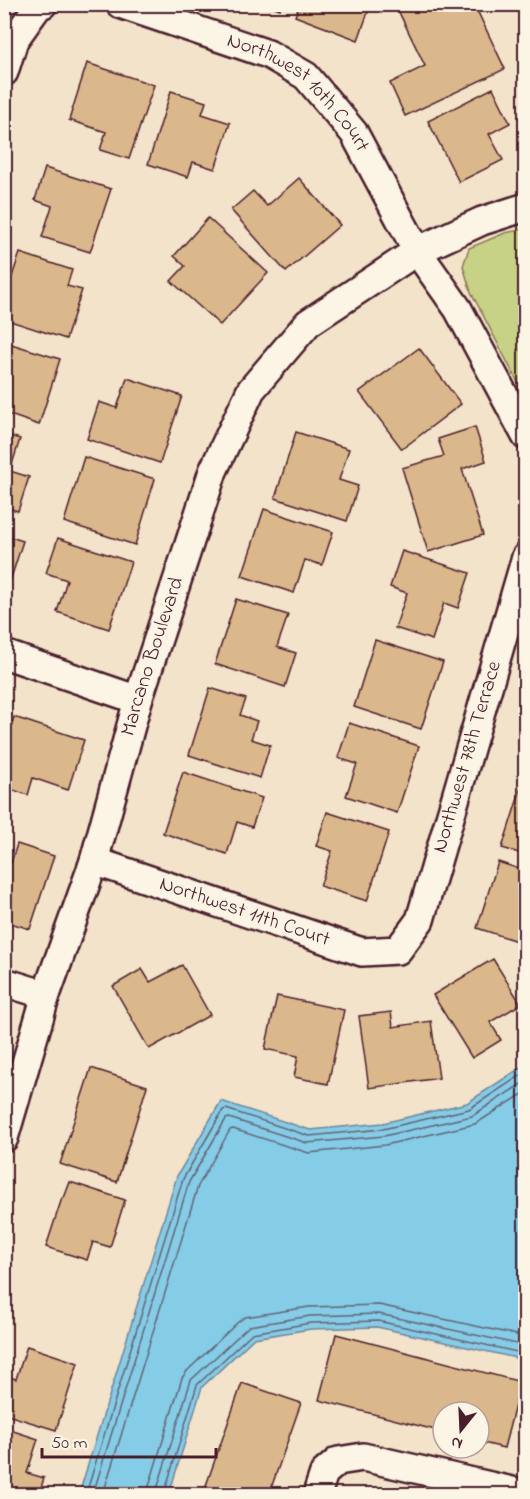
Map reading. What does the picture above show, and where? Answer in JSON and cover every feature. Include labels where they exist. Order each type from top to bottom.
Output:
[{"type":"street","name":"Northwest 10th Court","points":[[120,4],[268,54],[306,76],[354,133],[417,251]]},
{"type":"street","points":[[4,72],[14,40],[41,5]]},
{"type":"street","name":"Marcano Boulevard","points":[[4,1138],[46,995],[94,861],[138,700],[213,471],[251,390],[308,323],[417,251],[482,221],[525,207]]},
{"type":"street","points":[[417,251],[458,309],[525,436]]},
{"type":"street","name":"Northwest 78th Terrace","points":[[398,950],[420,920],[525,557]]},
{"type":"street","points":[[4,654],[138,700]]},
{"type":"street","name":"Northwest 11th Court","points":[[94,861],[362,952],[398,950]]},
{"type":"street","points":[[4,982],[46,995]]},
{"type":"street","points":[[317,1494],[324,1473],[338,1461],[363,1457],[525,1494]]},
{"type":"green space","points":[[526,229],[525,396],[471,292],[463,266],[469,248],[505,233]]},
{"type":"water","points":[[525,1065],[525,1360],[377,1327],[311,1329],[254,1338],[202,1387],[169,1494],[79,1494],[177,1176],[221,1101],[310,1130],[383,1123],[467,1103]]},
{"type":"building","points":[[266,4],[281,4],[280,9]]},
{"type":"building","points":[[300,4],[371,4],[358,40],[295,16]]},
{"type":"building","points":[[406,4],[474,4],[505,69],[405,116],[390,83],[425,66],[397,8]]},
{"type":"building","points":[[87,63],[154,85],[129,159],[100,150],[106,132],[69,120]]},
{"type":"building","points":[[493,88],[510,123],[489,134],[503,160],[459,182],[428,121]]},
{"type":"building","points":[[171,91],[206,102],[202,114],[230,123],[215,169],[193,162],[188,177],[148,164]]},
{"type":"building","points":[[45,168],[111,189],[90,252],[42,237],[52,206],[35,200]]},
{"type":"building","points":[[299,178],[340,225],[286,272],[231,210],[253,191],[267,206]]},
{"type":"building","points":[[208,218],[268,273],[220,325],[171,281],[185,266],[174,256]]},
{"type":"building","points":[[20,253],[72,270],[67,286],[82,290],[66,339],[4,319],[4,300]]},
{"type":"building","points":[[8,343],[60,359],[39,425],[4,413],[4,354]]},
{"type":"building","points":[[419,348],[461,404],[402,449],[359,392]]},
{"type":"building","points":[[127,378],[182,396],[160,463],[87,439],[99,402],[117,408]]},
{"type":"building","points":[[475,427],[486,461],[462,469],[483,535],[428,552],[402,468],[444,456],[438,439]]},
{"type":"building","points":[[296,432],[349,449],[339,480],[358,486],[347,521],[275,498]]},
{"type":"building","points":[[4,434],[20,439],[10,471],[29,477],[18,511],[4,507]]},
{"type":"building","points":[[84,457],[155,479],[135,545],[64,522]]},
{"type":"building","points":[[264,509],[333,532],[322,565],[305,560],[294,593],[242,576]]},
{"type":"building","points":[[4,535],[23,541],[4,600]]},
{"type":"building","points":[[58,538],[131,562],[109,629],[57,612],[67,580],[46,573]]},
{"type":"building","points":[[402,551],[470,573],[458,608],[444,603],[432,640],[395,628],[407,593],[390,587]]},
{"type":"building","points":[[236,599],[288,615],[277,647],[296,653],[285,687],[215,664]]},
{"type":"building","points":[[375,640],[443,662],[421,729],[354,707]]},
{"type":"building","points":[[210,688],[246,699],[240,715],[257,721],[251,739],[270,745],[260,778],[189,755]]},
{"type":"building","points":[[14,717],[84,740],[68,790],[33,778],[28,795],[4,787],[4,746]]},
{"type":"building","points":[[349,723],[419,746],[397,813],[346,796],[357,764],[338,758]]},
{"type":"building","points":[[183,772],[262,798],[252,827],[237,822],[227,854],[163,833]]},
{"type":"building","points":[[523,782],[526,782],[526,855],[502,848]]},
{"type":"building","points":[[327,812],[389,832],[367,901],[320,886],[332,851],[316,846]]},
{"type":"building","points":[[17,844],[54,856],[30,929],[4,921],[4,860],[11,863]]},
{"type":"building","points":[[498,862],[526,871],[526,944],[477,928]]},
{"type":"building","points":[[493,959],[521,1004],[490,1022],[501,1040],[472,1058],[433,995]]},
{"type":"building","points":[[182,965],[210,1015],[149,1049],[113,986],[142,969],[150,982]]},
{"type":"building","points":[[277,996],[344,1010],[328,1084],[294,1077],[298,1056],[265,1049]]},
{"type":"building","points":[[391,1012],[393,1027],[431,1021],[439,1078],[369,1088],[359,1016]]},
{"type":"building","points":[[91,1068],[147,1086],[117,1182],[60,1164]]},
{"type":"building","points":[[70,1182],[125,1200],[110,1247],[93,1242],[87,1260],[46,1247],[62,1198]]},
{"type":"building","points":[[336,1334],[521,1382],[504,1448],[491,1445],[491,1400],[431,1400],[431,1429],[319,1400]]},
{"type":"building","points":[[27,1346],[78,1363],[56,1430],[4,1414],[4,1376],[16,1379]]},
{"type":"building","points":[[242,1383],[301,1403],[269,1494],[203,1494]]},
{"type":"building","points":[[4,1428],[38,1439],[27,1473],[44,1478],[39,1494],[4,1494]]},
{"type":"building","points":[[367,1490],[382,1494],[365,1494]]}]
